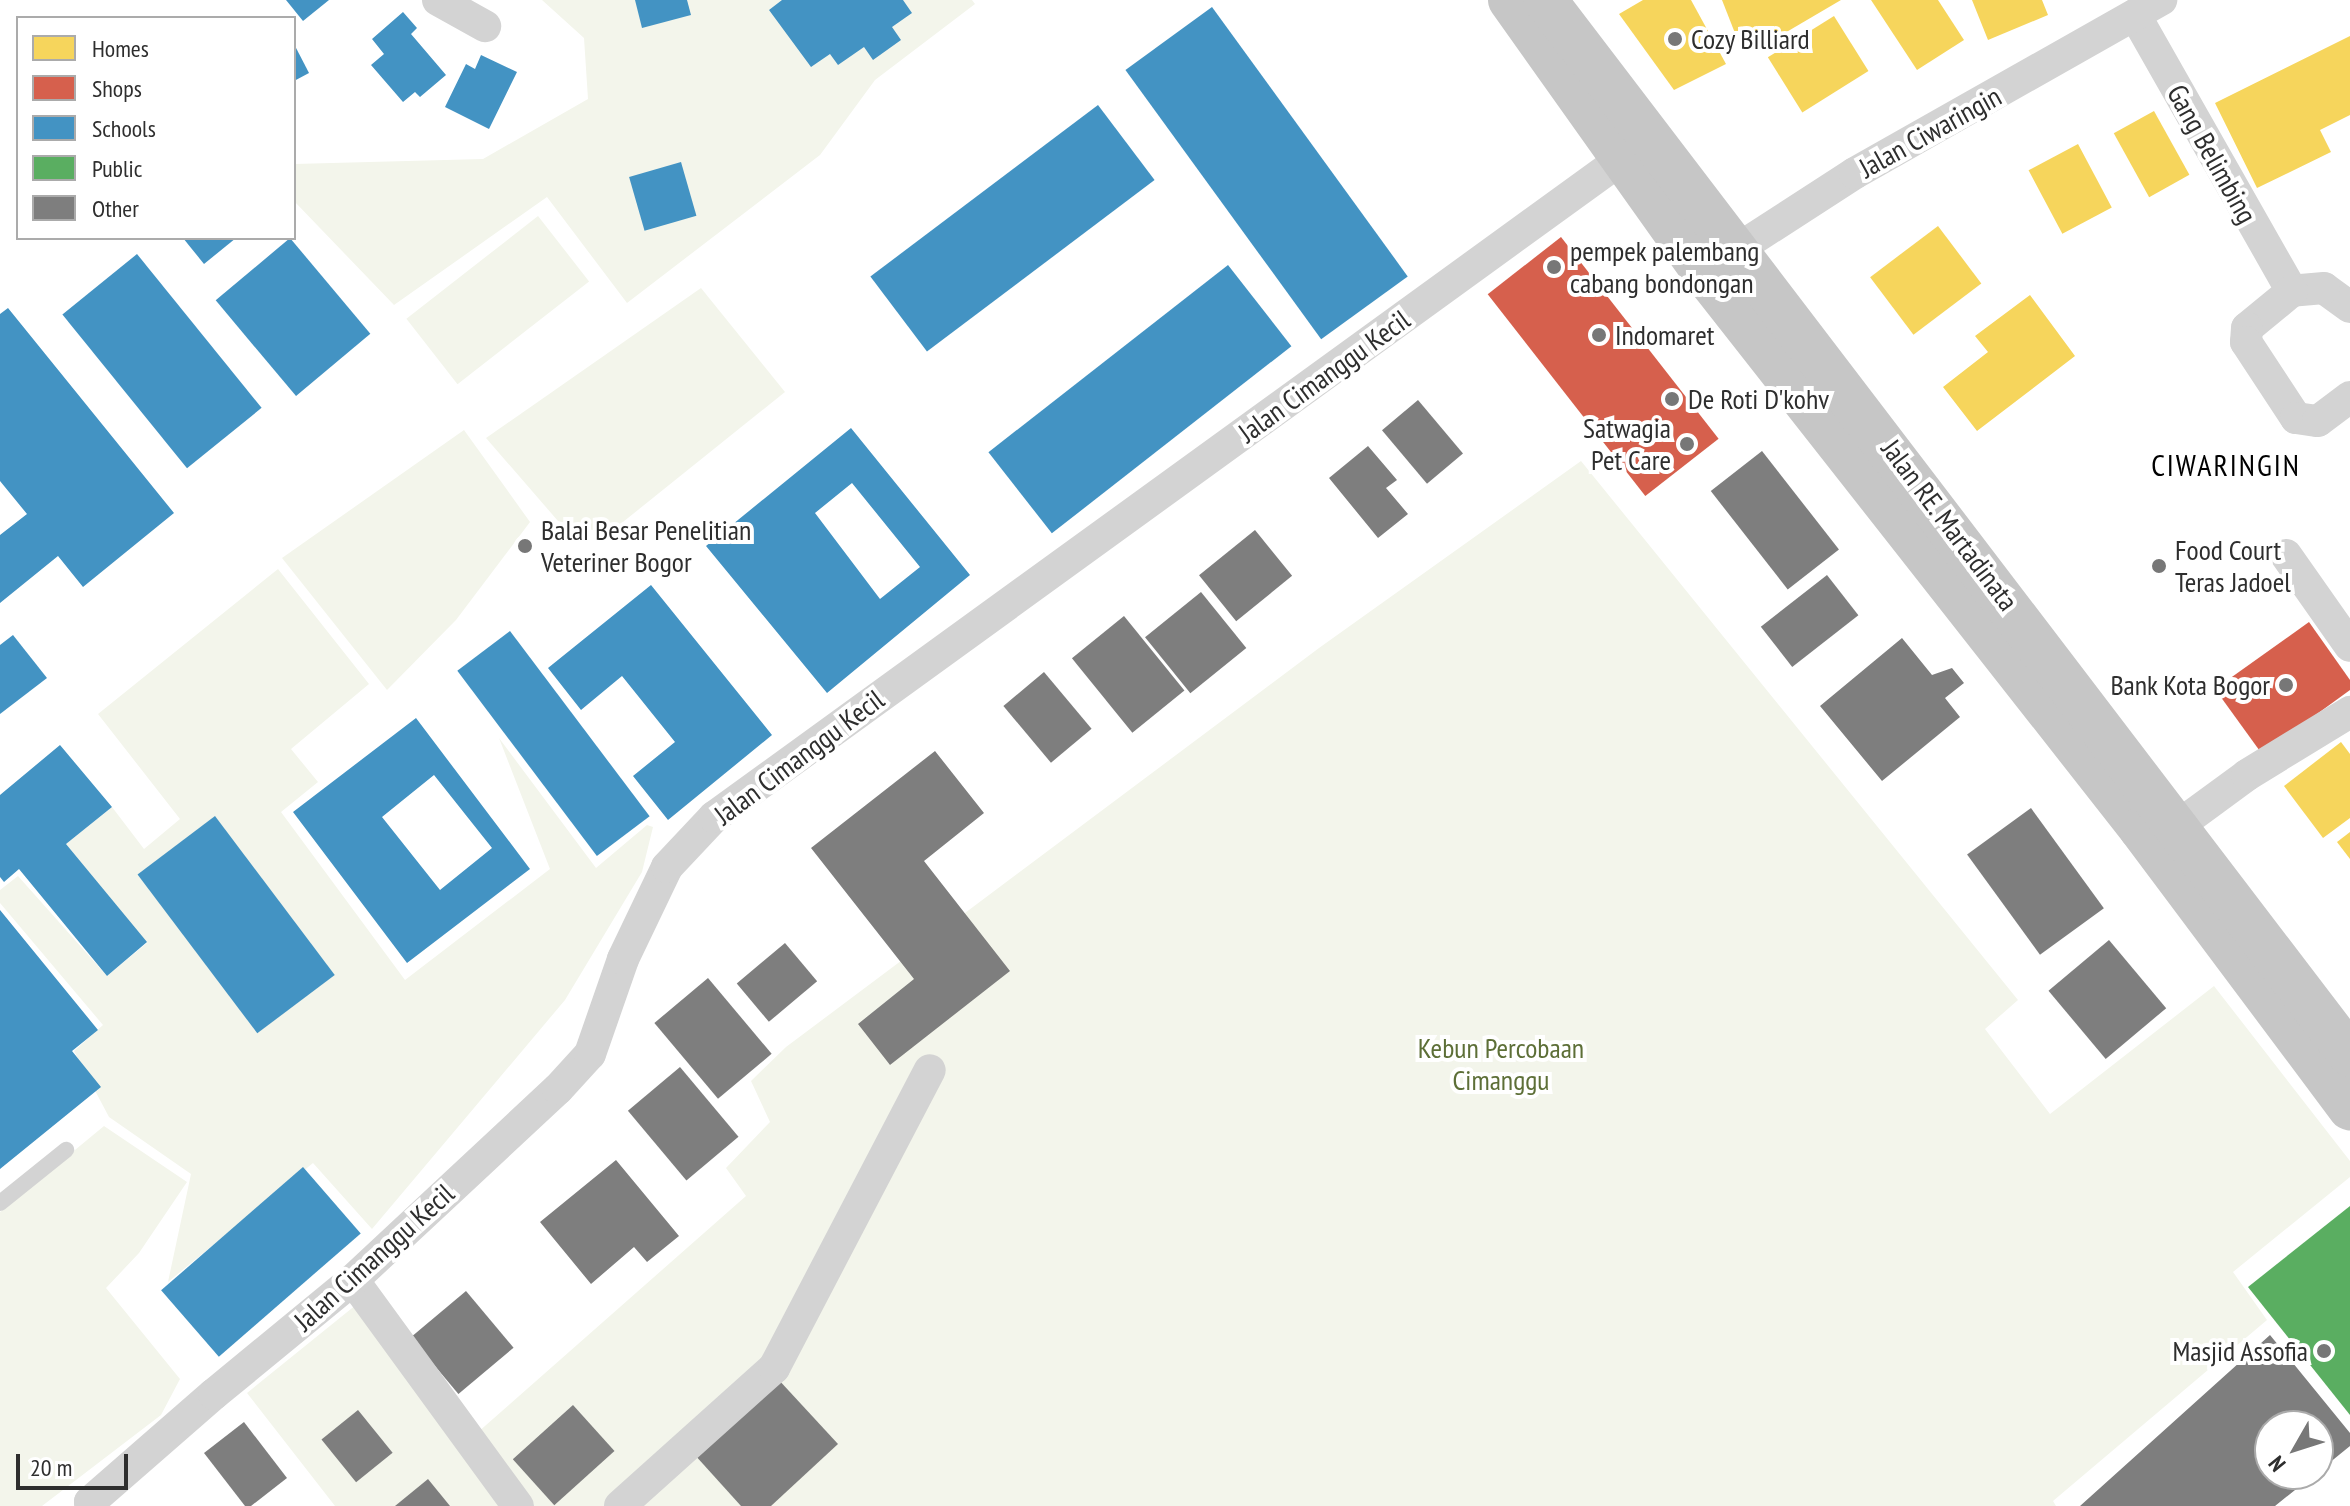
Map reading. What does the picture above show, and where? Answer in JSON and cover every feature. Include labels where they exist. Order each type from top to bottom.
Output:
[{"type":"main road","points":[[1510,0],[1635,150]]},
{"type":"main road","name":"Jalan RE. Martadinata","points":[[1545,0],[1635,150],[2179,825],[2350,1055]]},
{"type":"main road","name":"Jalan RE. Martadinata","points":[[1721,260],[2350,1108]]},
{"type":"street","points":[[438,0],[485,26]]},
{"type":"street","name":"Jalan Ciwaringin","points":[[1721,260],[1855,173],[2148,7]]},
{"type":"street","name":"Gang Belimbing","points":[[2148,7],[2292,291]]},
{"type":"street","name":"Jalan Cimanggu Kecil","points":[[93,1506],[90,1502],[214,1394],[353,1280],[590,1054],[623,959],[667,867],[714,817],[1635,150]]},
{"type":"street","points":[[2350,307],[2324,288],[2292,291],[2247,328],[2246,342],[2296,418],[2318,421],[2350,397]]},
{"type":"street","points":[[2286,555],[2350,646]]},
{"type":"street","points":[[2179,825],[2247,775],[2350,712]]},
{"type":"street","points":[[620,1506],[774,1368],[930,1070]]},
{"type":"street","points":[[353,1280],[518,1506]]},
{"type":"lane","points":[[0,1203],[66,1150]]},
{"type":"green space","points":[[542,0],[972,0],[975,4],[875,80],[820,155],[627,303],[547,197],[394,305],[296,203],[296,164],[483,159],[588,99],[584,38]]},
{"type":"green space","points":[[538,216],[589,281],[458,384],[406,319]]},
{"type":"green space","points":[[701,288],[785,392],[608,534],[558,521],[486,438]]},
{"type":"green space","points":[[464,430],[530,522],[456,620],[387,690],[282,558]]},
{"type":"green space","name":"Kebun Percobaan Cimanggu","points":[[1581,461],[2018,1000],[1985,1029],[2050,1114],[2214,986],[2350,1161],[2350,1177],[2233,1272],[2267,1320],[2053,1501],[2056,1506],[335,1506],[247,1393],[367,1296],[477,1433],[746,1196],[726,1168],[770,1122],[751,1081],[786,1047],[1319,648]]},
{"type":"green space","points":[[278,569],[369,684],[291,749],[318,782],[281,812],[405,980],[550,869],[499,738],[596,868],[647,825],[653,827],[642,872],[565,1000],[372,1229],[313,1163],[168,1282],[191,1174],[109,1117],[74,1051],[103,1025],[0,903],[0,890],[18,876],[107,976],[147,943],[66,844],[112,807],[144,849],[180,819],[98,714]]},
{"type":"green space","points":[[104,1126],[187,1182],[139,1253],[106,1288],[180,1379],[161,1415],[42,1506],[0,1506],[0,1212]]},
{"type":"building: Homes","name":"Cozy Billiard","points":[[1643,0],[1691,0],[1726,64],[1674,90],[1619,14]]},
{"type":"building: Homes","points":[[1722,0],[1841,0],[1771,41],[1742,51]]},
{"type":"building: Homes","points":[[1871,0],[1938,0],[1964,40],[1917,70]]},
{"type":"building: Homes","points":[[1972,0],[2042,0],[2048,15],[1988,40]]},
{"type":"building: Homes","points":[[1834,16],[1868,71],[1802,112],[1768,57]]},
{"type":"building: Homes","points":[[2350,36],[2350,115],[2320,130],[2331,152],[2257,188],[2215,103]]},
{"type":"building: Homes","points":[[2154,111],[2189,175],[2149,197],[2114,133]]},
{"type":"building: Homes","points":[[2078,144],[2112,208],[2062,234],[2029,170]]},
{"type":"building: Homes","points":[[1938,226],[1981,284],[1913,335],[1870,277]]},
{"type":"building: Homes","points":[[2030,295],[2075,356],[1977,431],[1943,387],[1988,352],[1975,336]]},
{"type":"building: Homes","points":[[2341,742],[2350,754],[2350,818],[2323,838],[2284,786]]},
{"type":"building: Homes","points":[[2350,832],[2350,859],[2337,842]]},
{"type":"building: Shops","points":[[1561,237],[1719,439],[1645,496],[1488,294]]},
{"type":"building: Shops","name":"Bank Kota Bogor","points":[[2309,622],[2350,680],[2350,690],[2262,754],[2215,689]]},
{"type":"building: Schools","points":[[286,0],[329,0],[303,21]]},
{"type":"building: Schools","points":[[635,0],[687,0],[691,15],[642,28]]},
{"type":"building: Schools","points":[[782,0],[903,0],[912,13],[892,27],[901,40],[873,60],[864,47],[838,65],[830,54],[811,67],[769,10]]},
{"type":"building: Schools","points":[[1212,7],[1408,276],[1321,339],[1125,70]]},
{"type":"building: Schools","points":[[403,12],[417,28],[411,34],[446,75],[420,97],[415,92],[403,102],[371,65],[384,54],[372,39]]},
{"type":"building: Schools","points":[[296,48],[309,73],[296,80]]},
{"type":"building: Schools","points":[[481,55],[517,72],[489,129],[445,107],[466,64],[475,69]]},
{"type":"building: Schools","points":[[1098,105],[1155,180],[927,352],[870,277]]},
{"type":"building: Schools","points":[[681,162],[696,216],[645,231],[629,177]]},
{"type":"building: Schools","points":[[185,240],[234,240],[204,264]]},
{"type":"building: Schools","points":[[288,240],[292,240],[370,334],[296,396],[216,300]]},
{"type":"building: Schools","points":[[137,254],[262,408],[187,468],[62,314]]},
{"type":"building: Schools","points":[[1228,265],[1291,346],[1052,533],[988,452]]},
{"type":"building: Schools","points":[[8,308],[174,513],[83,587],[58,556],[0,603],[0,535],[27,514],[0,481],[0,314]]},
{"type":"building: Schools","points":[[851,428],[970,575],[827,693],[706,546]],"holes":[[[852,483],[920,567],[880,599],[815,513]]]},
{"type":"building: Schools","points":[[651,585],[772,735],[668,820],[633,776],[675,742],[622,676],[581,710],[548,668]]},
{"type":"building: Schools","points":[[510,631],[650,816],[597,856],[457,671]]},
{"type":"building: Schools","points":[[13,635],[47,678],[0,714],[0,645]]},
{"type":"building: Schools","points":[[416,718],[530,869],[407,963],[293,812]],"holes":[[[434,775],[492,848],[440,890],[382,817]]]},
{"type":"building: Schools","points":[[60,745],[112,807],[66,844],[147,942],[107,976],[19,869],[4,882],[0,877],[0,795]]},
{"type":"building: Schools","points":[[215,816],[335,975],[257,1033],[138,874]]},
{"type":"building: Schools","points":[[0,910],[98,1030],[72,1051],[101,1087],[0,1169]]},
{"type":"building: Schools","points":[[303,1167],[361,1233],[219,1357],[161,1290]]},
{"type":"building: Public","name":"Masjid Assofia","points":[[2350,1206],[2350,1415],[2248,1287]]},
{"type":"building: Other","points":[[1418,400],[1463,454],[1427,484],[1382,430]]},
{"type":"building: Other","points":[[1368,446],[1397,480],[1386,488],[1408,514],[1378,538],[1329,478]]},
{"type":"building: Other","points":[[1762,451],[1839,550],[1788,590],[1711,491]]},
{"type":"building: Other","points":[[1255,530],[1292,576],[1236,621],[1199,575]]},
{"type":"building: Other","points":[[1827,575],[1858,615],[1792,667],[1761,627]]},
{"type":"building: Other","points":[[1201,592],[1246,648],[1190,693],[1145,637]]},
{"type":"building: Other","points":[[1124,616],[1184,691],[1132,733],[1072,658]]},
{"type":"building: Other","points":[[1902,638],[1932,675],[1952,668],[1964,683],[1945,698],[1960,717],[1882,781],[1820,706]]},
{"type":"building: Other","points":[[1044,672],[1092,729],[1051,763],[1003,706]]},
{"type":"building: Other","points":[[935,751],[984,813],[924,861],[1010,971],[890,1065],[858,1024],[914,979],[811,848]]},
{"type":"building: Other","points":[[2031,808],[2104,908],[2040,955],[1967,854]]},
{"type":"building: Other","points":[[2109,940],[2166,1008],[2106,1059],[2048,991]]},
{"type":"building: Other","points":[[785,943],[817,981],[769,1022],[737,983]]},
{"type":"building: Other","points":[[708,978],[772,1054],[718,1099],[654,1023]]},
{"type":"building: Other","points":[[680,1067],[738,1137],[686,1180],[628,1111]]},
{"type":"building: Other","points":[[616,1160],[679,1236],[647,1262],[634,1247],[591,1284],[540,1222]]},
{"type":"building: Other","points":[[466,1291],[514,1348],[458,1394],[411,1337]]},
{"type":"building: Other","points":[[2270,1335],[2331,1410],[2254,1410],[2254,1490],[2295,1490],[2275,1506],[2080,1506]]},
{"type":"building: Other","points":[[777,1378],[838,1444],[771,1506],[741,1506],[694,1454]]},
{"type":"building: Other","points":[[573,1405],[614,1451],[554,1505],[513,1459]]},
{"type":"building: Other","points":[[358,1410],[393,1453],[356,1482],[321,1440]]},
{"type":"building: Other","points":[[2334,1413],[2350,1433],[2350,1446],[2334,1459]]},
{"type":"building: Other","points":[[244,1422],[287,1478],[251,1506],[245,1506],[204,1453]]},
{"type":"building: Other","points":[[428,1479],[450,1506],[395,1506]]},
{"type":"place","name":"Cozy Billiard","points":[[1675,39]]},
{"type":"place","name":"pempek palembang cabang bondongan","points":[[1554,267]]},
{"type":"place","name":"Indomaret","points":[[1599,335]]},
{"type":"place","name":"De Roti D'kohv","points":[[1672,399]]},
{"type":"place","name":"Satwagia Pet Care","points":[[1687,444]]},
{"type":"place","name":"Balai Besar Penelitian Veteriner Bogor","points":[[525,546]]},
{"type":"place","name":"Food Court Teras Jadoel","points":[[2159,566]]},
{"type":"place","name":"Bank Kota Bogor","points":[[2286,685]]},
{"type":"place","name":"Masjid Assofia","points":[[2324,1351]]},
{"type":"district","name":"CIWARINGIN","points":[[2226,465]]}]
